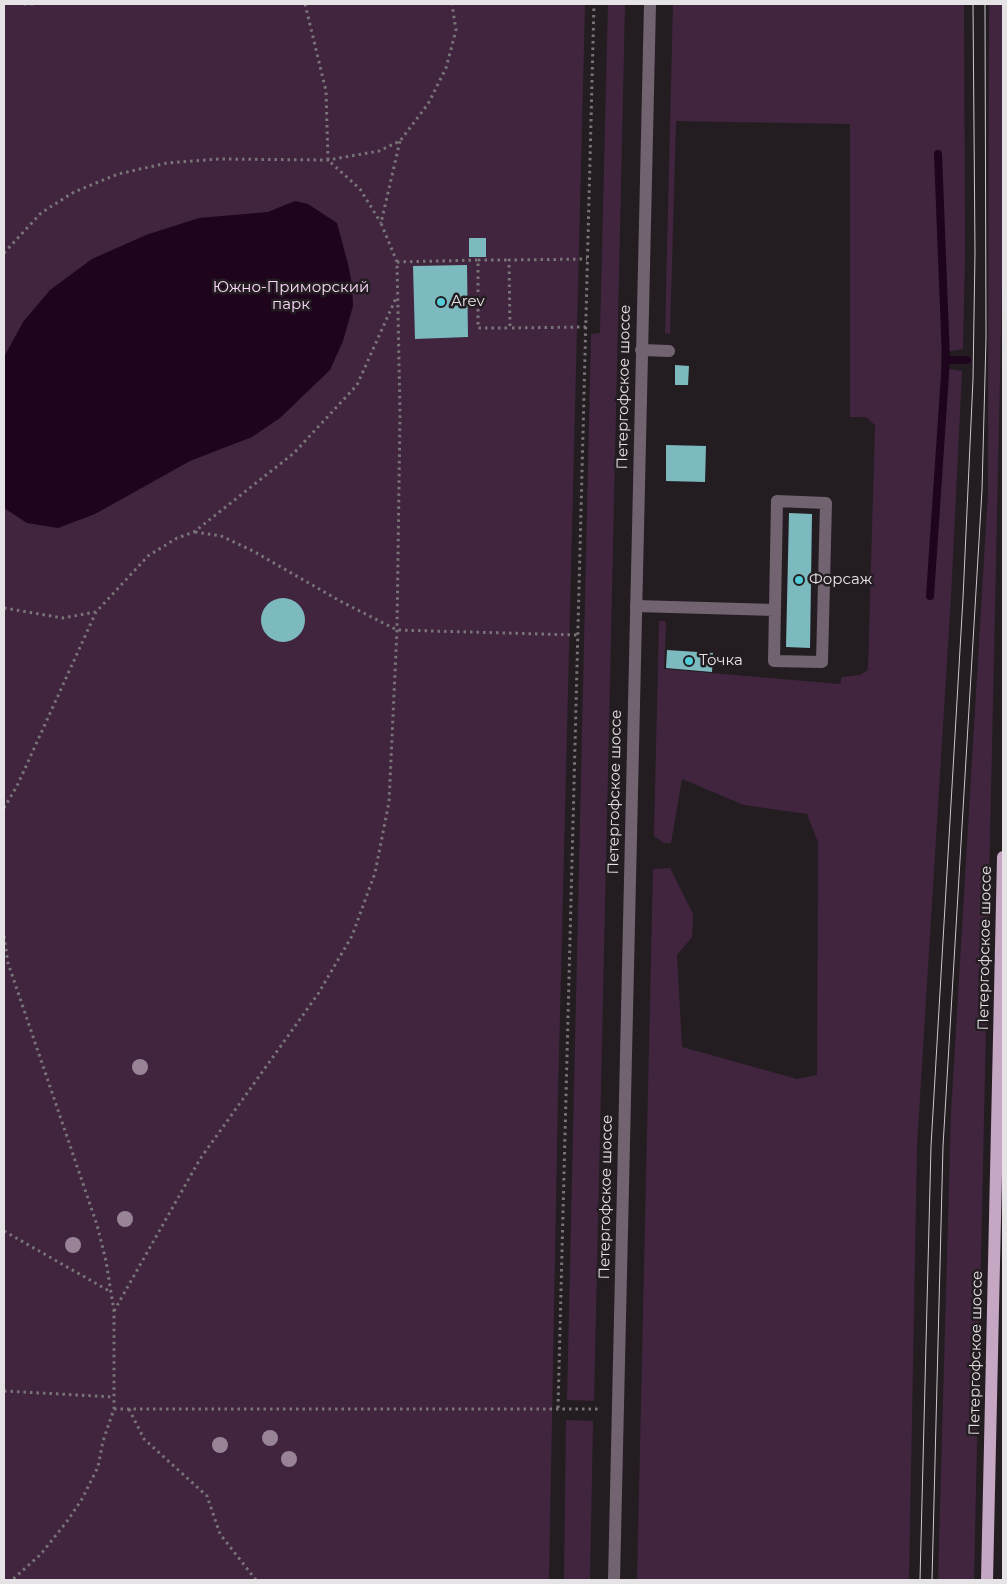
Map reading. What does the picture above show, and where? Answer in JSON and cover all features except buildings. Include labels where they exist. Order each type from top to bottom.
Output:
[{"type":"main road","name":"Петергофское шоссе","points":[[987,1580],[1003,857]]},
{"type":"street","name":"Петергофское шоссе","points":[[614,1580],[650,4]]},
{"type":"street","points":[[642,350],[669,351]]},
{"type":"street","points":[[777,502],[826,503],[822,662],[774,661],[775,610],[777,502]]},
{"type":"street","points":[[636,606],[775,610]]},
{"type":"path","points":[[24,4],[37,4]]},
{"type":"path","points":[[114,1311],[200,1159],[318,994],[352,936],[375,873],[389,802],[397,630],[400,412],[397,262],[381,223],[360,189],[328,160],[326,91],[305,4]]},
{"type":"path","points":[[381,223],[400,141],[428,104],[446,68],[456,30],[452,4]]},
{"type":"path","points":[[558,1408],[594,4]]},
{"type":"path","points":[[4,253],[41,213],[74,192],[118,174],[167,163],[219,159],[328,160],[379,151],[400,141]]},
{"type":"path","points":[[478,260],[478,328],[586,327]]},
{"type":"path","points":[[509,260],[510,328]]},
{"type":"path","points":[[397,262],[587,260]]},
{"type":"path","points":[[4,808],[17,786],[96,612],[148,556],[177,538],[194,532],[294,453],[356,385],[397,295]]},
{"type":"path","points":[[194,532],[221,536],[253,551],[340,601],[397,630],[577,635]]},
{"type":"path","points":[[4,608],[63,618],[96,612]]},
{"type":"path","points":[[4,936],[8,963],[97,1226],[106,1260],[114,1311],[114,1409],[103,1441],[98,1468],[82,1499],[40,1554],[12,1580]]},
{"type":"path","points":[[4,1231],[111,1292]]},
{"type":"path","points":[[4,1391],[114,1397]]},
{"type":"path","points":[[114,1409],[558,1408],[617,1410]]},
{"type":"path","points":[[128,1409],[144,1439],[207,1496],[220,1534],[256,1580]]},
{"type":"green space","name":"Южно-Приморский парк","points":[[4,4],[585,4],[558,1093],[549,1580],[4,1580]]},
{"type":"green space","points":[[608,4],[625,4],[594,1401],[567,1400],[591,334],[600,333]]},
{"type":"green space","points":[[673,4],[964,4],[965,252],[963,349],[941,353],[941,368],[962,371],[951,596],[917,1145],[909,1580],[637,1580],[653,869],[670,868],[693,914],[692,937],[677,955],[682,1047],[797,1079],[817,1075],[818,842],[807,814],[744,805],[682,779],[671,843],[664,843],[654,836],[659,621],[665,621],[666,624],[664,669],[840,684],[842,677],[860,675],[868,670],[875,425],[866,417],[850,417],[850,124],[676,121],[670,334],[665,333]]},
{"type":"green space","points":[[989,4],[1003,4],[1003,237],[974,1580],[938,1580],[951,1113],[988,492]]},
{"type":"green space","points":[[566,1420],[593,1421],[590,1580],[564,1580]]},
{"type":"shaded area","points":[[295,201],[308,204],[337,223],[348,264],[352,284],[353,306],[343,341],[330,370],[280,418],[252,437],[190,461],[95,514],[58,528],[27,523],[4,508],[4,357],[23,322],[50,290],[92,259],[146,235],[199,218],[268,212]]},
{"type":"waterway","points":[[938,154],[946,360]]},
{"type":"waterway","points":[[930,596],[946,360],[967,360]]},
{"type":"tram line","points":[[920,1580],[931,1146],[963,598],[973,379],[975,252],[973,4]]},
{"type":"tram line","points":[[932,1580],[943,1146],[982,490],[986,338],[985,4]]},
{"type":"place","name":"Arev","points":[[441,302]]},
{"type":"place","name":"Форсаж","points":[[799,580]]},
{"type":"place","name":"Точка","points":[[689,661]]}]
